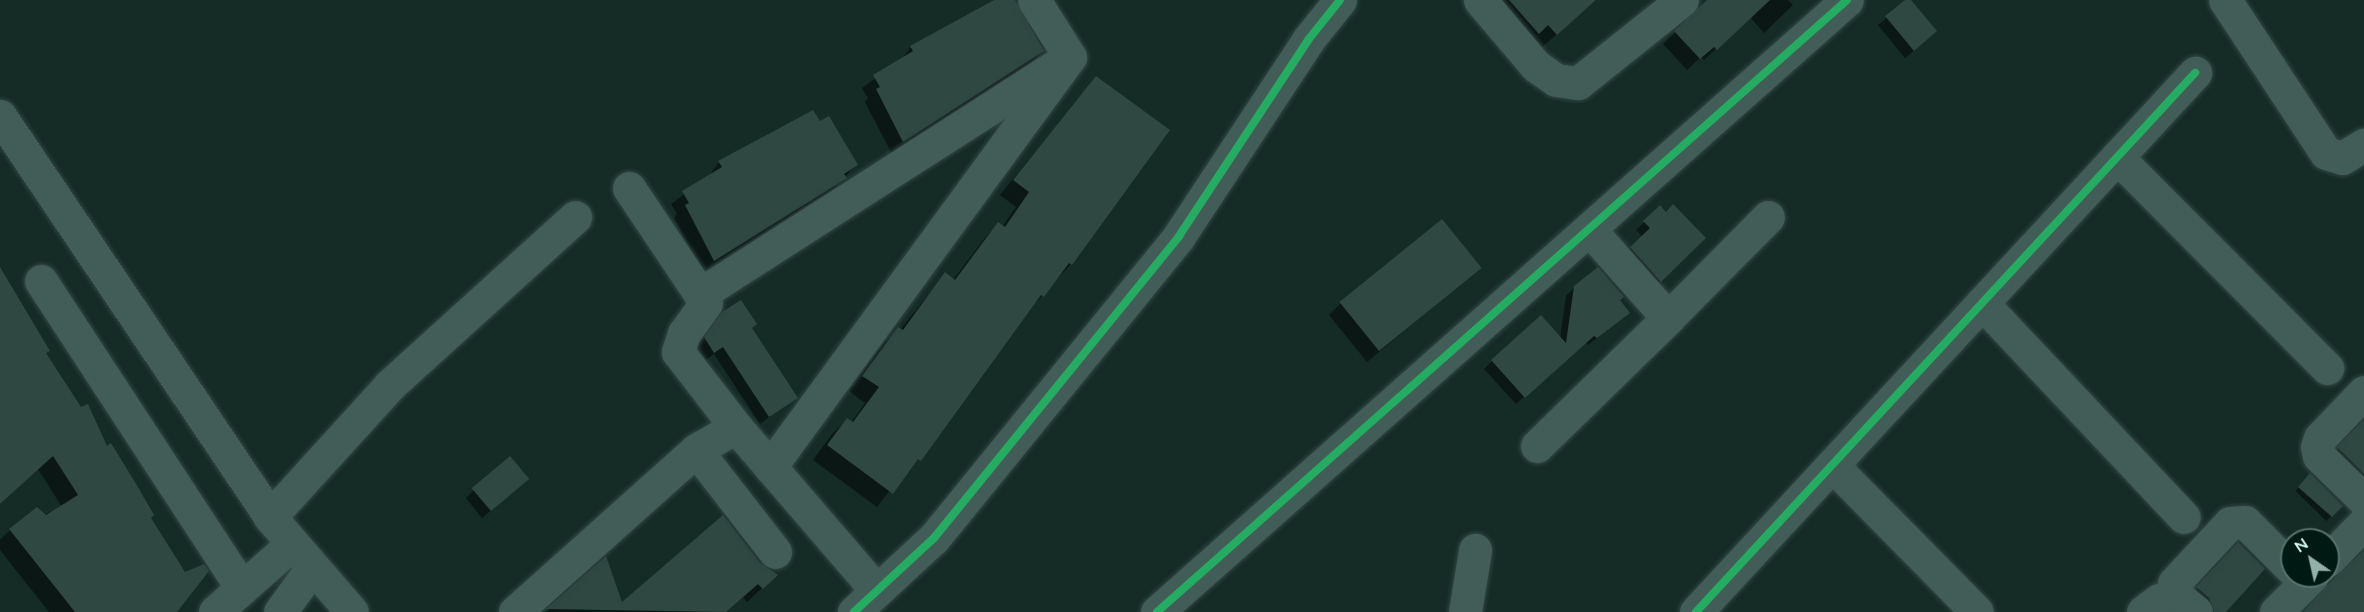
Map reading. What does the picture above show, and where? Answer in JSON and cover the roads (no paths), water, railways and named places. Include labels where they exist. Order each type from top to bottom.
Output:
[{"type":"street","points":[[1034,0],[1070,57]]},
{"type":"street","points":[[629,188],[702,293],[706,303],[684,333],[678,352],[736,427],[770,466],[866,601],[934,538],[1179,236],[1308,40],[1340,0]]},
{"type":"street","points":[[1480,0],[1536,66],[1556,80],[1578,83],[1682,0]]},
{"type":"street","points":[[1157,612],[1847,0]]},
{"type":"street","points":[[2225,0],[2326,153],[2342,158],[2364,145]]},
{"type":"street","points":[[702,293],[1070,57]]},
{"type":"street","points":[[770,466],[1070,57]]},
{"type":"street","points":[[1696,612],[2195,73]]},
{"type":"street","points":[[0,116],[270,517],[340,608]]},
{"type":"street","points":[[2117,157],[2327,368]]},
{"type":"street","points":[[270,517],[390,385],[575,217]]},
{"type":"street","points":[[1537,446],[1768,217]]},
{"type":"street","points":[[1589,229],[1668,318]]},
{"type":"street","points":[[41,281],[242,588]]},
{"type":"street","points":[[1982,303],[2184,517]]},
{"type":"street","points":[[2340,542],[2363,521],[2319,456],[2317,447],[2320,438],[2364,392]]},
{"type":"street","points":[[515,612],[696,450],[736,427]]},
{"type":"street","points":[[696,450],[775,552]]},
{"type":"street","points":[[1832,465],[1977,612]]},
{"type":"street","points":[[2196,612],[2176,595],[2174,583],[2230,523],[2245,522],[2280,551]]},
{"type":"street","points":[[1465,612],[1475,550]]},
{"type":"street","points":[[215,612],[242,588],[302,556]]},
{"type":"street","points":[[279,612],[302,556]]},
{"type":"street","points":[[2276,612],[2295,588]]},
{"type":"street","points":[[2143,612],[2159,600],[2175,612]]}]
